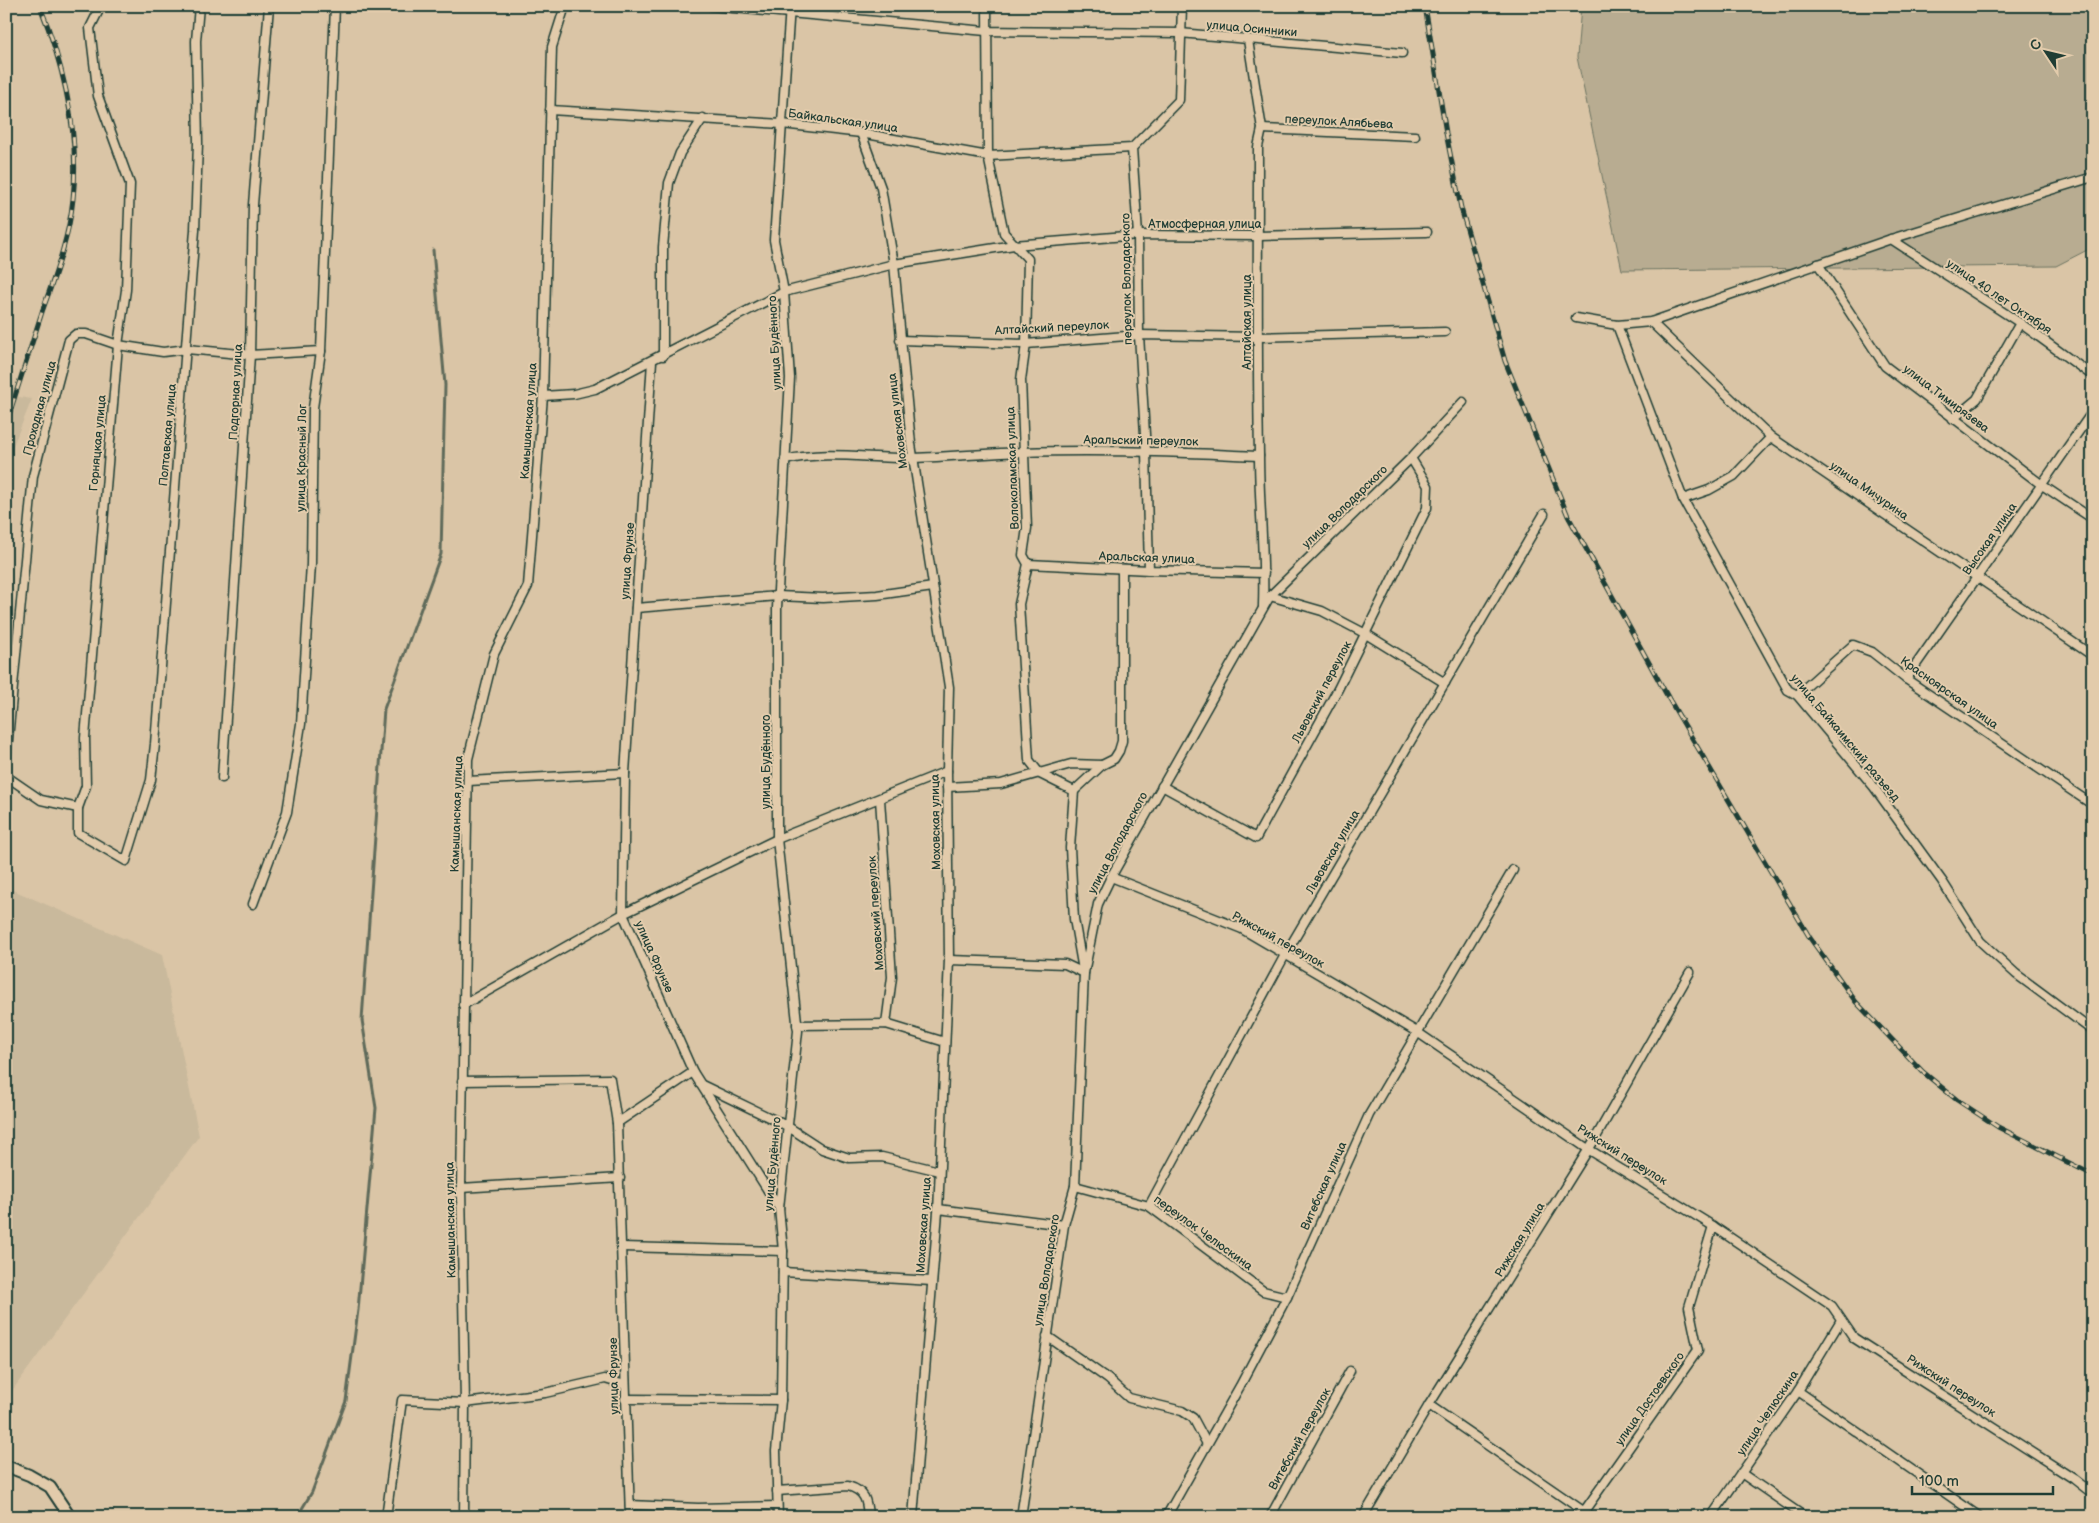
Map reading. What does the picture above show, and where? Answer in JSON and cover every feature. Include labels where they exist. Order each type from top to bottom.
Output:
[{"type":"street","name":"Горняцкая улица","points":[[101,6],[90,28],[98,96],[130,184],[126,290],[118,345],[85,738],[86,786],[78,808],[78,833],[126,861]]},
{"type":"street","name":"Полтавская улица","points":[[126,861],[151,780],[187,349],[195,220],[198,143],[196,41],[199,6]]},
{"type":"street","name":"Подгорная улица","points":[[222,778],[250,355],[253,205],[269,6]]},
{"type":"street","name":"улица Красный Лог","points":[[253,904],[288,812],[301,724],[311,564],[313,408],[321,351],[335,6]]},
{"type":"street","name":"Камышанская улица","points":[[464,1517],[465,1402],[461,1188],[468,759],[494,654],[528,586],[543,396],[552,46],[565,6]]},
{"type":"street","name":"улица Осинники","points":[[712,6],[790,10],[986,31],[1180,33],[1402,53]]},
{"type":"street","name":"Волоколамская улица","points":[[986,6],[988,156],[1004,233],[1028,259],[1026,344],[1021,380],[1027,528],[1023,555],[1028,564],[1019,604],[1029,760],[1040,774]]},
{"type":"street","points":[[1132,148],[1179,100],[1182,6]]},
{"type":"street","name":"улица Будённого","points":[[778,1517],[776,1451],[781,1400],[783,1252],[778,1208],[797,1025],[777,839],[778,596],[790,378],[784,292],[774,240],[790,10]]},
{"type":"street","name":"Алтайская улица","points":[[1248,40],[1262,129],[1258,147],[1258,337],[1259,456],[1264,573],[1263,606]]},
{"type":"street","name":"Байкальская улица","points":[[550,110],[782,124],[861,133],[988,156],[1132,148]]},
{"type":"street","points":[[663,356],[663,247],[670,183],[680,153],[703,118]]},
{"type":"street","name":"переулок Алябьева","points":[[1262,129],[1416,136]]},
{"type":"street","name":"Моховская улица","points":[[861,133],[881,188],[894,264],[913,458],[949,687],[947,770],[949,960],[938,1209],[914,1517]]},
{"type":"street","name":"переулок Володарского","points":[[1132,148],[1138,235],[1139,335],[1146,451],[1149,570]]},
{"type":"street","points":[[1576,318],[1617,325],[1650,322],[1891,239],[2093,177]]},
{"type":"street","name":"Атмосферная улица","points":[[543,396],[574,394],[595,389],[663,356],[784,292],[894,264],[1014,245],[1138,235],[1258,236],[1427,232]]},
{"type":"street","name":"улица 40 лет Октября","points":[[1891,239],[2020,323],[2093,376]]},
{"type":"street","name":"улица Тимирязева","points":[[1818,264],[1885,366],[2042,485],[2093,519]]},
{"type":"street","name":"улица Мичурина","points":[[1650,322],[1771,437],[2093,656]]},
{"type":"street","points":[[1953,419],[1977,400],[2020,323]]},
{"type":"street","name":"улица Байкаимский разъезд","points":[[1617,325],[1683,499],[1788,690],[1797,695],[1874,787],[1942,881],[1980,941],[2016,974],[2093,1031]]},
{"type":"street","name":"Алтайский переулок","points":[[900,340],[1026,344],[1139,335],[1258,337],[1446,332]]},
{"type":"street","name":"Проходная улица","points":[[6,760],[17,628],[33,476],[69,340],[76,334],[86,334],[118,345]]},
{"type":"street","points":[[118,345],[163,352],[187,349],[250,355],[321,351]]},
{"type":"street","name":"улица Фрунзе","points":[[652,361],[625,773],[623,914],[693,1072],[778,1208]]},
{"type":"street","name":"улица Володарского","points":[[1021,1517],[1064,1225],[1075,1186],[1084,973],[1098,904],[1111,877],[1270,596],[1411,458],[1463,402]]},
{"type":"street","name":"Высокая улица","points":[[1906,679],[2093,411]]},
{"type":"street","points":[[1683,499],[1710,490],[1734,476],[1771,437]]},
{"type":"street","name":"Аральский переулок","points":[[785,460],[802,456],[840,454],[913,458],[1023,452],[1146,451],[1259,456]]},
{"type":"street","name":"Львовский переулок","points":[[1162,786],[1256,838],[1366,634],[1427,508],[1428,486],[1411,458]]},
{"type":"street","name":"Львовская улица","points":[[1149,1206],[1285,956],[1544,514]]},
{"type":"street","name":"Аральская улица","points":[[1028,564],[1264,573]]},
{"type":"street","points":[[1084,973],[1074,919],[1070,848],[1074,791],[1102,765],[1114,759],[1120,751],[1122,742],[1122,569]]},
{"type":"street","points":[[636,608],[778,596],[823,598],[859,596],[933,586]]},
{"type":"street","points":[[1270,596],[1322,611],[1366,634],[1445,684]]},
{"type":"street","name":"Красноярская улица","points":[[1797,695],[1853,645],[1872,652],[1906,679],[2093,805]]},
{"type":"street","points":[[947,787],[1000,784],[1071,764],[1102,765]]},
{"type":"street","points":[[463,1005],[623,914],[777,839],[880,799],[947,770]]},
{"type":"street","points":[[468,781],[625,773]]},
{"type":"street","points":[[1040,774],[1074,791]]},
{"type":"street","points":[[6,776],[40,800],[78,808]]},
{"type":"street","name":"Моховский переулок","points":[[880,799],[892,978],[886,1024]]},
{"type":"street","name":"Витебская улица","points":[[1166,1517],[1208,1444],[1287,1297],[1369,1115],[1513,870]]},
{"type":"street","name":"Рижский переулок","points":[[1111,877],[1242,929],[1417,1032],[1588,1149],[1713,1226],[1832,1306],[1854,1338],[2074,1479],[2093,1494]]},
{"type":"street","points":[[949,960],[1065,964],[1084,973]]},
{"type":"street","name":"Рижская улица","points":[[1363,1517],[1429,1405],[1588,1149],[1690,972]]},
{"type":"street","points":[[797,1025],[886,1024],[945,1042]]},
{"type":"street","points":[[617,1123],[693,1072]]},
{"type":"street","name":"улица Фрунзе","points":[[462,1081],[610,1079],[617,1123],[620,1178],[630,1517]]},
{"type":"street","points":[[700,1084],[788,1126],[822,1149],[849,1158],[882,1158],[940,1171]]},
{"type":"street","points":[[461,1188],[620,1178]]},
{"type":"street","name":"переулок Челюскина","points":[[1075,1186],[1149,1206],[1263,1291],[1287,1297]]},
{"type":"street","points":[[938,1209],[1064,1225]]},
{"type":"street","name":"улица Достоевского","points":[[1582,1514],[1698,1350],[1689,1307],[1713,1226]]},
{"type":"street","points":[[622,1247],[783,1252]]},
{"type":"street","points":[[782,1272],[932,1281]]},
{"type":"street","name":"улица Челюскина","points":[[1711,1517],[1798,1391],[1841,1320]]},
{"type":"street","points":[[1047,1336],[1108,1378],[1128,1398],[1182,1411],[1193,1418],[1208,1444]]},
{"type":"street","name":"Витебский переулок","points":[[1270,1517],[1350,1371]]},
{"type":"street","points":[[386,1517],[402,1400],[465,1402],[546,1393],[605,1379],[625,1385]]},
{"type":"street","points":[[1798,1391],[1978,1515]]},
{"type":"street","points":[[625,1398],[781,1400]]},
{"type":"street","points":[[1429,1405],[1582,1514],[1592,1517]]},
{"type":"street","points":[[6,1466],[29,1475],[50,1487],[70,1517]]},
{"type":"street","points":[[1741,1473],[1805,1517]]},
{"type":"street","points":[[777,1491],[848,1486],[858,1489],[866,1496],[868,1517]]},
{"type":"street","points":[[630,1505],[698,1508],[777,1506]]},
{"type":"shaded area","points":[[1581,6],[2093,6],[2093,247],[2056,266],[1622,270],[1577,57]]},
{"type":"shaded area","points":[[6,395],[32,399],[6,463]]},
{"type":"shaded area","points":[[6,887],[162,955],[199,1136],[6,1399]]},
{"type":"waterway","points":[[297,1517],[312,1492],[346,1401],[358,1310],[376,1108],[362,1020],[384,709],[441,554],[445,385],[433,250]]},
{"type":"railway","points":[[6,424],[61,256],[73,199],[74,150],[68,101],[63,76],[40,6]]},
{"type":"railway","points":[[1425,6],[1446,133],[1461,208],[1505,361],[1568,516],[1669,699],[1810,938],[1856,1002],[1923,1072],[1957,1100],[1998,1127],[2093,1175]]}]
